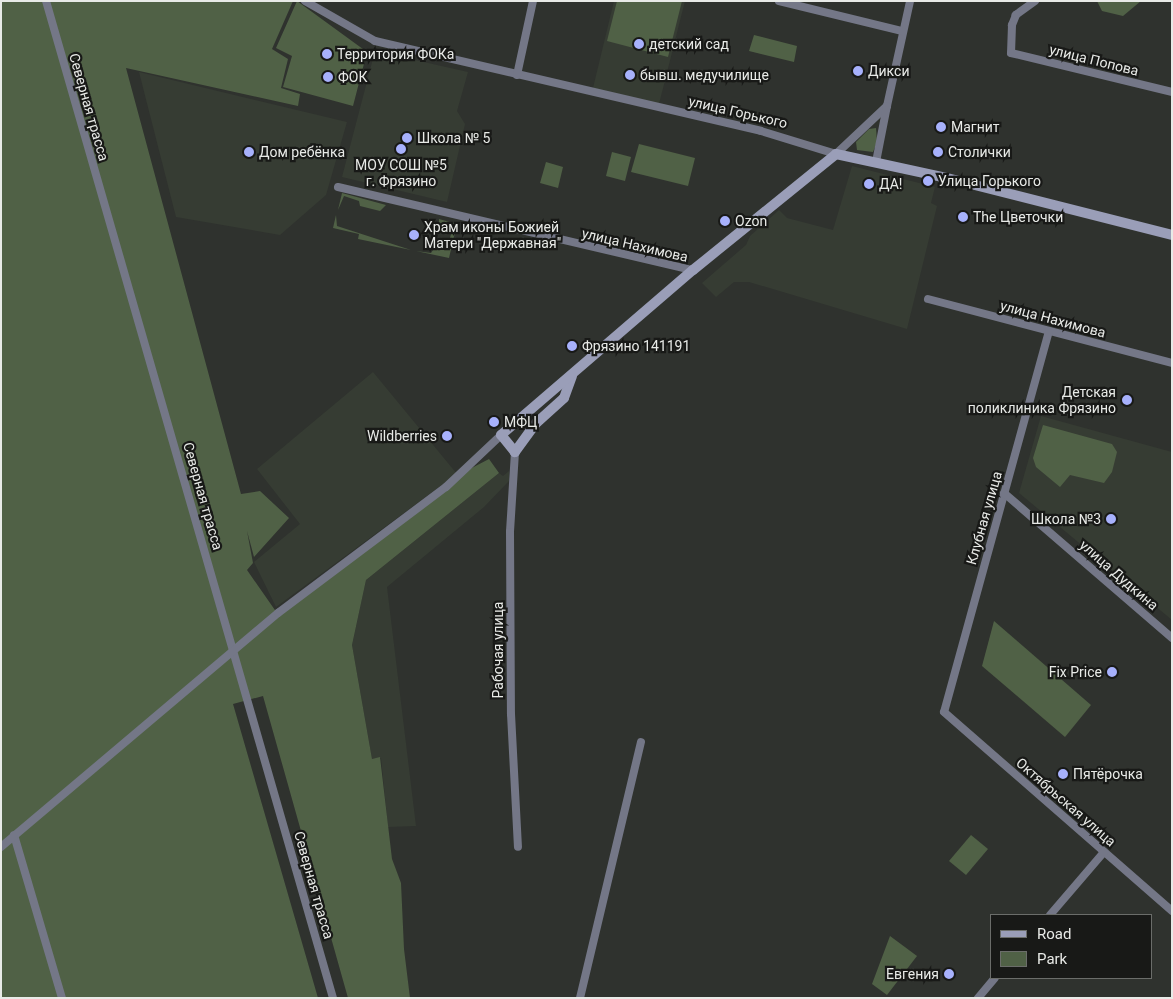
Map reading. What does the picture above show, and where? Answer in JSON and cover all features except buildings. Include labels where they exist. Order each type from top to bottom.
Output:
[{"type":"street","name":"Северная трасса","points":[[46,1],[236,650],[333,998]]},
{"type":"street","name":"улица Горького","points":[[305,1],[375,41],[761,131],[836,154],[876,162],[1172,235]]},
{"type":"street","points":[[517,75],[533,1]]},
{"type":"street","points":[[779,1],[902,31]]},
{"type":"street","points":[[876,162],[902,31],[910,1]]},
{"type":"street","name":"улица Попова","points":[[1035,1],[1016,16],[1012,25],[1011,53],[1172,92]]},
{"type":"street","points":[[1,848],[14,835],[328,573],[446,487],[501,435],[572,376],[693,270],[836,154],[887,106]]},
{"type":"street","name":"улица Нахимова","points":[[338,187],[693,270]]},
{"type":"street","name":"улица Нахимова","points":[[928,299],[1172,363]]},
{"type":"street","name":"Клубная улица","points":[[944,712],[1049,331]]},
{"type":"street","points":[[501,435],[515,452],[536,423],[564,398],[572,376]]},
{"type":"street","name":"Рабочая улица","points":[[515,452],[510,532],[511,704],[518,847]]},
{"type":"street","name":"улица Дудкина","points":[[1004,492],[1172,638]]},
{"type":"street","name":"Октябрьская улица","points":[[944,712],[1172,911]]},
{"type":"street","points":[[580,998],[641,742]]},
{"type":"street","points":[[14,835],[62,998]]},
{"type":"street","points":[[1051,914],[1104,852]]},
{"type":"street","points":[[978,998],[994,979]]},
{"type":"shaded area","name":"детский сад","points":[[614,1],[685,1],[659,104],[593,88]]},
{"type":"shaded area","name":"Школа № 5","points":[[375,51],[468,72],[457,111],[465,124],[447,202],[342,177]]},
{"type":"shaded area","name":"Дом ребёнка","points":[[139,72],[347,122],[326,195],[280,235],[176,217]]},
{"type":"shaded area","points":[[852,166],[935,187],[931,203],[937,206],[907,329],[749,282],[734,282],[716,297],[702,283],[746,245],[750,236],[779,210],[787,218],[833,230]]},
{"type":"shaded area","points":[[373,372],[457,474],[276,607],[254,562],[300,524],[257,469]]},
{"type":"shaded area","name":"Школа №3","points":[[1041,416],[1172,452],[1172,620],[1019,493]]},
{"type":"shaded area","points":[[509,471],[509,481],[484,507],[387,587],[416,826],[388,827],[381,758],[372,759],[352,645],[366,580],[499,473],[503,476]]},
{"type":"green space","points":[[1,1],[293,1],[272,49],[288,59],[281,88],[300,94],[298,106],[126,68],[241,494],[260,491],[289,518],[254,557],[247,531],[253,563],[247,570],[277,613],[464,472],[489,459],[499,473],[366,580],[352,645],[372,759],[380,757],[392,859],[401,883],[404,949],[410,998],[348,998],[263,696],[233,704],[318,998],[1,998]]},
{"type":"green space","name":"Территория ФОКа","points":[[297,1],[367,52],[353,106],[283,87],[292,56],[276,48]]},
{"type":"green space","points":[[617,1],[682,1],[668,57],[607,41]]},
{"type":"green space","points":[[1097,1],[1141,1],[1123,16],[1102,11]]},
{"type":"green space","points":[[754,35],[797,46],[794,62],[749,51]]},
{"type":"green space","points":[[876,128],[877,142],[873,152],[857,150],[856,142],[869,129]]},
{"type":"green space","points":[[639,144],[695,158],[688,186],[631,172]]},
{"type":"green space","points":[[612,152],[631,157],[625,181],[606,176]]},
{"type":"green space","points":[[546,162],[563,167],[558,188],[540,183]]},
{"type":"green space","points":[[342,193],[386,205],[380,211],[360,206],[359,201],[344,196],[338,210]]},
{"type":"green space","points":[[336,215],[337,226],[411,250],[358,239],[359,234],[333,228]]},
{"type":"green space","points":[[439,219],[457,224],[449,258],[416,251],[431,253],[435,247],[447,250],[452,230],[439,225]]},
{"type":"green space","points":[[1043,425],[1112,444],[1117,452],[1112,472],[1104,483],[1070,475],[1060,487],[1036,467],[1033,458]]},
{"type":"green space","points":[[994,621],[1091,705],[1065,737],[982,666]]},
{"type":"green space","points":[[971,835],[988,849],[966,875],[949,861]]},
{"type":"green space","points":[[890,936],[917,956],[887,995],[872,984]]},
{"type":"place","name":"детский сад","points":[[639,44]]},
{"type":"place","name":"Территория ФОКа","points":[[327,54]]},
{"type":"place","name":"Дикси","points":[[858,71]]},
{"type":"place","name":"бывш. медучилище","points":[[630,75]]},
{"type":"place","name":"ФОК","points":[[328,77]]},
{"type":"place","name":"Магнит","points":[[941,127]]},
{"type":"place","name":"Школа № 5","points":[[407,138]]},
{"type":"place","name":"МОУ СОШ №5 г. Фрязино","points":[[401,149]]},
{"type":"place","name":"Дом ребёнка","points":[[249,152]]},
{"type":"place","name":"Столички","points":[[938,152]]},
{"type":"place","name":"Улица Горького","points":[[928,181]]},
{"type":"place","name":"ДА!","points":[[869,184]]},
{"type":"place","name":"The Цветочки","points":[[963,217]]},
{"type":"place","name":"Ozon","points":[[725,221]]},
{"type":"place","name":"Храм иконы Божией Матери \"Державная\"","points":[[414,235]]},
{"type":"place","name":"Фрязино 141191","points":[[572,346]]},
{"type":"place","name":"Детская поликлиника Фрязино","points":[[1127,400]]},
{"type":"place","name":"МФЦ","points":[[494,422]]},
{"type":"place","name":"Wildberriеs","points":[[447,436]]},
{"type":"place","name":"Школа №3","points":[[1111,519]]},
{"type":"place","name":"Fix Price","points":[[1112,672]]},
{"type":"place","name":"Пятёрочка","points":[[1063,774]]},
{"type":"place","name":"Евгения","points":[[949,974]]}]
